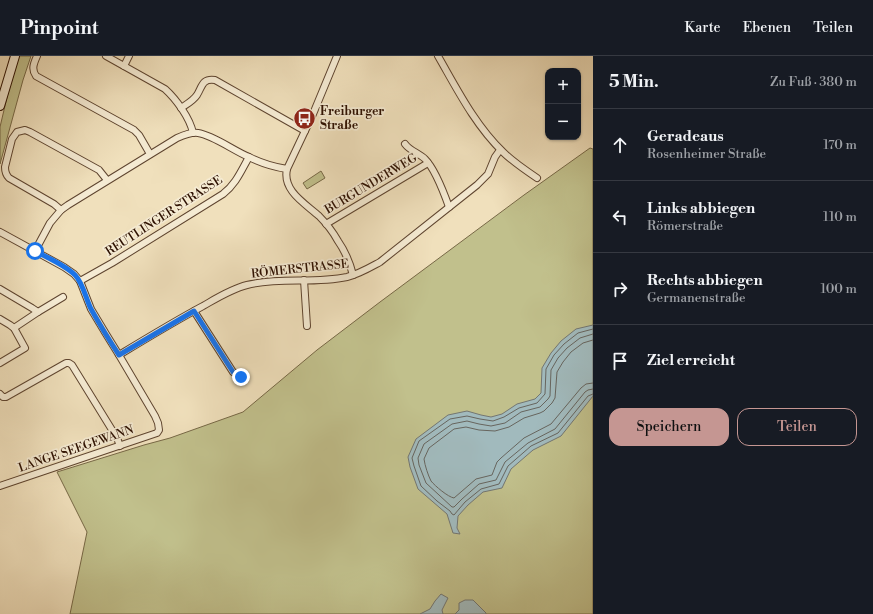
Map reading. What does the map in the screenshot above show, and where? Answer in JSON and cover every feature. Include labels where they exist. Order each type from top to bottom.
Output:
[{"type":"main road","points":[[0,106],[15,56]]},
{"type":"street","points":[[37,56],[33,68],[36,76],[134,130],[139,135],[150,154]]},
{"type":"street","points":[[106,56],[165,89],[173,96],[191,125],[193,133]]},
{"type":"street","points":[[124,66],[129,56]]},
{"type":"street","points":[[337,56],[287,169],[287,176],[288,182],[297,198],[319,216],[338,240],[349,261],[353,275]]},
{"type":"street","points":[[438,56],[474,116],[488,136],[500,150],[520,167],[537,178]]},
{"type":"street","points":[[181,108],[197,95],[204,82],[207,80],[215,80],[305,130]]},
{"type":"street","points":[[61,210],[54,204],[6,176],[5,167],[12,139],[17,132],[25,130],[30,132],[100,170],[107,180]]},
{"type":"street","points":[[35,251],[50,223],[68,204],[177,138],[193,133],[206,135],[249,157],[276,167],[287,169]]},
{"type":"street","points":[[405,144],[410,150],[421,156],[428,163],[437,178],[449,207]]},
{"type":"street","name":"RÖMERSTRASSE","points":[[119,355],[229,291],[246,285],[335,279],[366,270],[380,262],[471,190],[488,174],[495,157],[500,150]]},
{"type":"street","name":"REUTLINGER STRASSE","points":[[80,281],[224,194],[235,183],[249,157]]},
{"type":"street","name":"BURGUNDERWEG","points":[[326,224],[428,163]]},
{"type":"street","points":[[0,232],[70,270],[77,277],[91,309],[119,355]]},
{"type":"street","points":[[304,280],[307,326]]},
{"type":"street","points":[[0,289],[38,312]]},
{"type":"street","points":[[14,328],[63,297]]},
{"type":"street","points":[[194,311],[233,372],[241,377]]},
{"type":"street","points":[[0,319],[14,328],[25,348],[0,363]]},
{"type":"street","name":"LANGE SEEGEWANN","points":[[0,486],[159,432],[159,426],[155,416],[119,355]]},
{"type":"street","points":[[0,394],[3,397],[6,397],[66,363],[69,363],[72,365],[117,438],[120,446]]},
{"type":"shaded area","points":[[19,56],[31,56],[0,164],[0,127]]},
{"type":"shaded area","points":[[590,148],[593,149],[593,614],[70,614],[87,532],[57,472],[170,438],[243,412],[317,350],[380,302]]},
{"type":"shaded area","points":[[321,171],[325,178],[307,189],[303,183]]},
{"type":"water","points":[[593,325],[593,396],[561,436],[533,450],[511,469],[502,488],[483,492],[468,505],[458,516],[457,528],[460,534],[453,533],[447,514],[418,489],[408,457],[416,439],[448,415],[467,411],[491,417],[502,414],[517,404],[535,399],[541,393],[542,368],[551,353],[561,341],[576,329]]},
{"type":"water","points":[[441,594],[448,598],[442,610],[443,614],[420,614],[430,609]]},
{"type":"water","points":[[465,600],[473,600],[486,614],[455,614],[459,610],[459,603]]},
{"type":"place","name":"Freiburger Straße","points":[[305,118]]},
{"type":"route","points":[[35,251],[70,270],[77,277],[91,309],[119,355],[194,311],[233,372],[241,377]]}]
